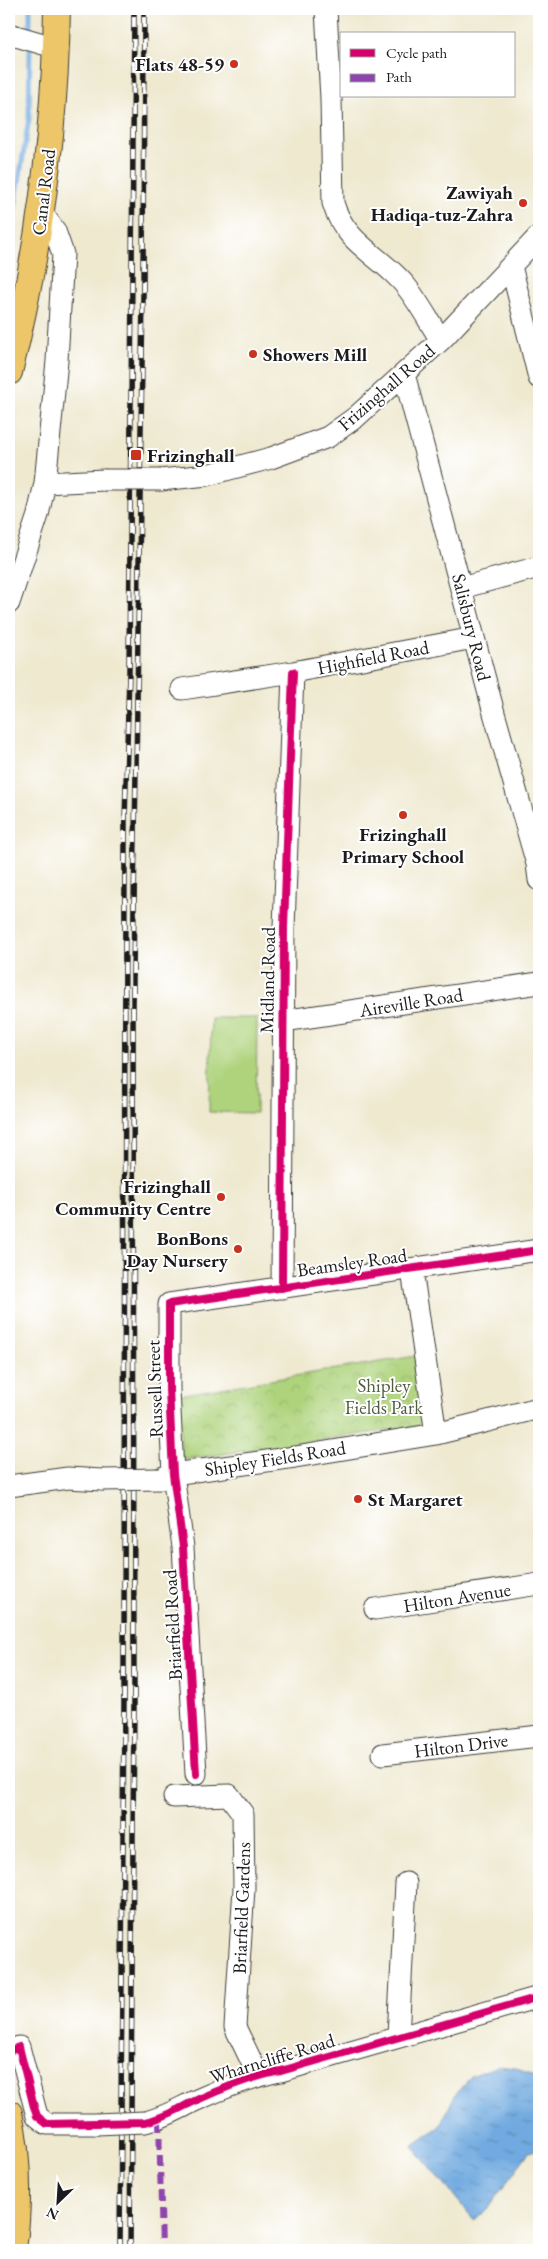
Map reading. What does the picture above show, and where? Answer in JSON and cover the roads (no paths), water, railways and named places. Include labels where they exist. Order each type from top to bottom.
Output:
[{"type":"main road","name":"Canal Road","points":[[9,372],[23,316],[42,213],[47,45],[57,9]]},
{"type":"main road","points":[[9,2113],[17,2174],[18,2217],[13,2250]]},
{"type":"street","points":[[326,9],[333,140],[333,203],[338,219],[351,238],[404,284],[441,340]]},
{"type":"street","points":[[13,35],[47,45]]},
{"type":"street","points":[[9,603],[38,515],[45,483],[57,361],[63,254],[55,231],[42,213]]},
{"type":"street","name":"Frizinghall Road","points":[[45,483],[161,480],[207,475],[271,458],[328,437],[356,417],[441,340],[539,236]]},
{"type":"street","points":[[511,266],[539,378]]},
{"type":"street","name":"Salisbury Road","points":[[404,374],[474,638],[537,864],[539,880]]},
{"type":"street","points":[[461,588],[539,567]]},
{"type":"street","name":"Highfield Road","points":[[182,689],[293,672],[474,638]]},
{"type":"street","name":"Midland Road","points":[[282,1288],[284,918],[293,672]]},
{"type":"street","name":"Aireville Road","points":[[283,1021],[539,983]]},
{"type":"street","name":"Beamsley Road","points":[[168,1304],[539,1250]]},
{"type":"street","points":[[412,1270],[436,1434]]},
{"type":"street","name":"Russell Street","points":[[167,1476],[168,1304]]},
{"type":"street","name":"Shipley Fields Road","points":[[9,1486],[68,1478],[102,1480],[167,1476],[436,1434],[539,1408]]},
{"type":"street","name":"Briarfield Road","points":[[167,1476],[183,1547],[196,1774]]},
{"type":"street","name":"Hilton Avenue","points":[[376,1609],[539,1584]]},
{"type":"street","name":"Hilton Drive","points":[[383,1754],[539,1736]]},
{"type":"street","name":"Briarfield Gardens","points":[[174,1797],[228,1795],[243,1814],[244,1888],[235,2027],[258,2075]]},
{"type":"street","points":[[398,2036],[406,1883]]},
{"type":"street","name":"Wharncliffe Road","points":[[9,2051],[19,2047],[37,2116],[47,2124],[145,2122],[159,2119],[198,2099],[258,2075],[281,2071],[539,1997]]},
{"type":"water","points":[[498,2066],[516,2068],[539,2078],[539,2150],[529,2152],[488,2208],[475,2221],[412,2146],[440,2126],[455,2095],[471,2076]]},
{"type":"waterway","points":[[30,9],[30,36]]},
{"type":"waterway","points":[[9,245],[29,118],[30,44]]},
{"type":"railway","points":[[120,2250],[124,1701],[125,821],[129,672],[134,9]]},
{"type":"railway","points":[[130,2250],[134,1701],[133,974],[143,295],[144,9]]},
{"type":"place","name":"Flats 48-59","points":[[234,64]]},
{"type":"place","name":"Zawiyah Hadiqa-tuz-Zahra","points":[[523,203]]},
{"type":"place","name":"Showers Mill","points":[[253,354]]},
{"type":"place","name":"Frizinghall","points":[[136,455]]},
{"type":"place","name":"Frizinghall Primary School","points":[[403,815]]},
{"type":"place","name":"Frizinghall Community Centre","points":[[221,1197]]},
{"type":"place","name":"BonBons Day Nursery","points":[[238,1249]]},
{"type":"place","name":"St Margaret","points":[[358,1499]]},
{"type":"park label","name":"Shipley Fields Park","points":[[384,1396]]}]
